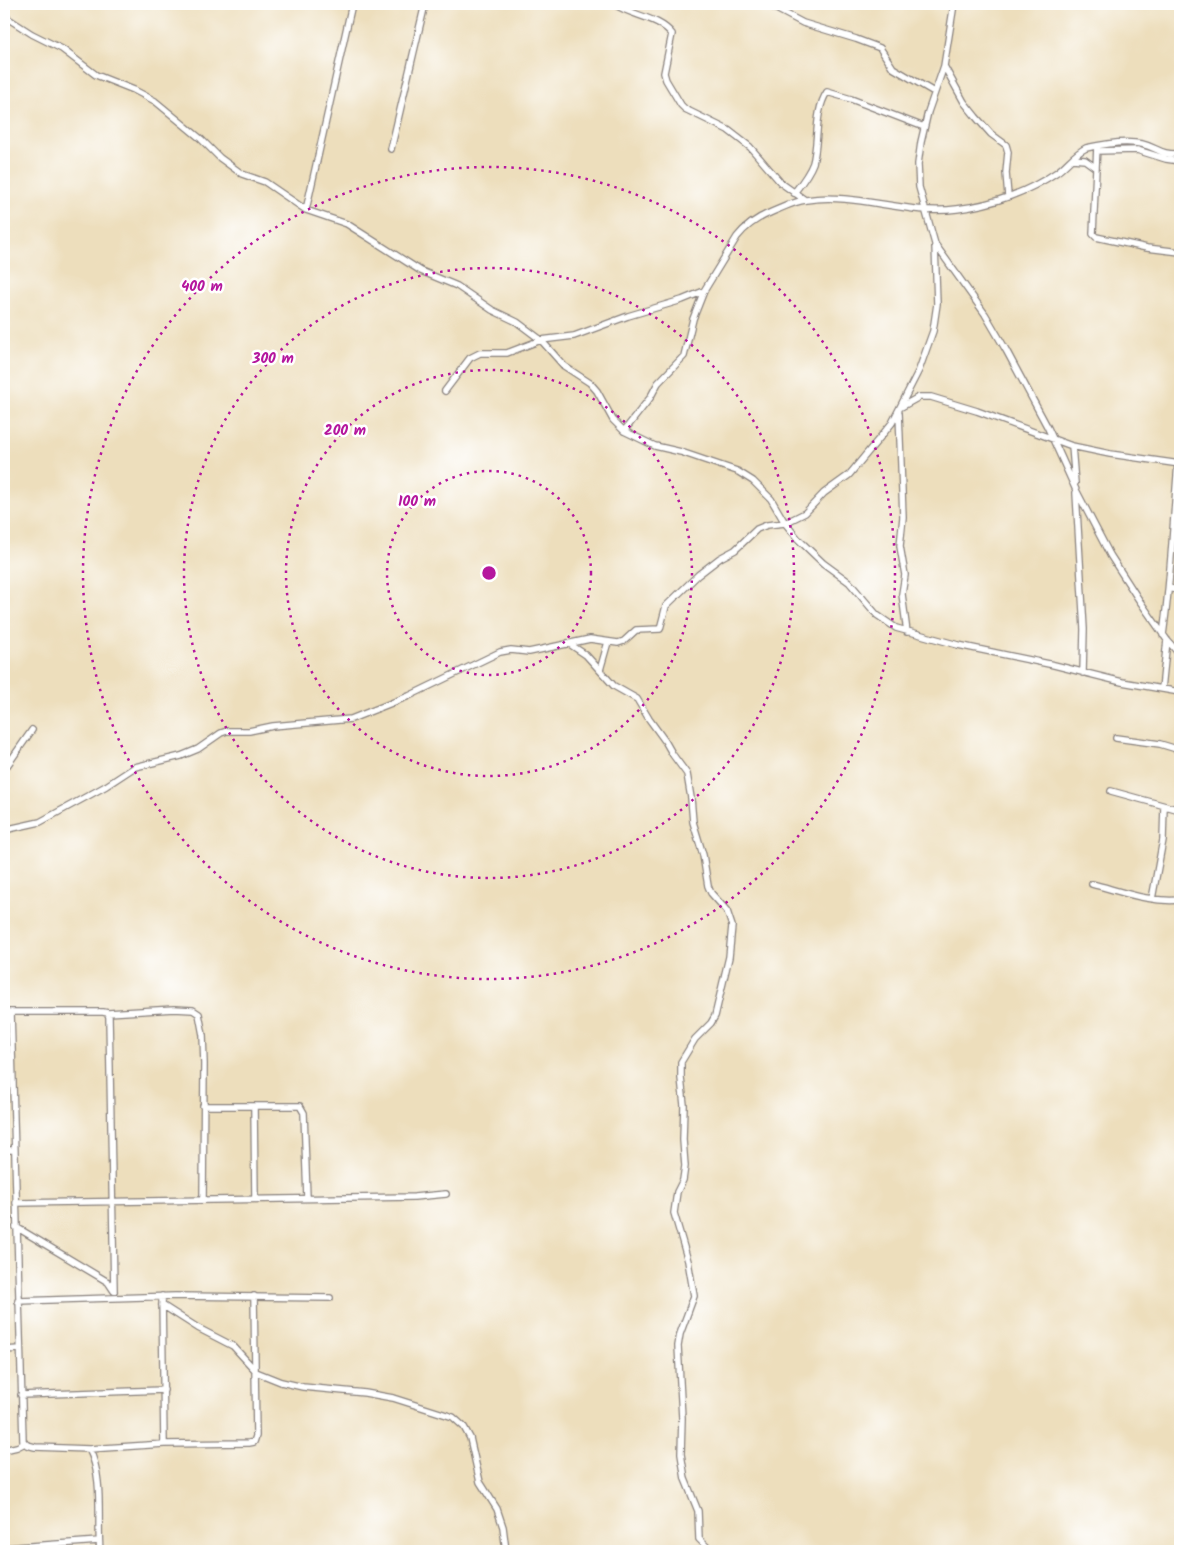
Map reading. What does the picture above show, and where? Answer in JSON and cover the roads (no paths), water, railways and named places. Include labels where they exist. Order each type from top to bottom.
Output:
[{"type":"street","points":[[306,210],[352,4]]},
{"type":"street","points":[[391,149],[425,4]]},
{"type":"street","points":[[614,4],[667,28],[672,34],[664,73],[666,80],[681,105],[685,109],[728,130],[750,147],[781,183],[805,200]]},
{"type":"street","points":[[767,4],[803,23],[880,48],[893,68],[934,92]]},
{"type":"street","points":[[4,830],[40,822],[106,786],[135,767],[198,750],[221,733],[351,719],[409,696],[500,652],[511,650],[529,652],[590,639],[621,642],[636,630],[660,629],[666,606],[698,575],[735,550],[758,529],[767,525],[785,523],[805,513],[824,493],[849,474],[892,422],[900,410],[919,370],[935,319],[937,288],[935,244],[925,210],[918,174],[924,127],[944,66],[954,4]]},
{"type":"street","points":[[4,16],[32,34],[62,49],[96,74],[155,101],[201,139],[220,158],[242,174],[265,182],[306,210],[347,224],[421,271],[457,286],[492,310],[518,322],[541,340],[564,366],[590,383],[613,420],[624,431],[655,446],[681,452],[737,471],[753,481],[766,492],[777,507],[785,523],[798,539],[823,563],[854,587],[877,615],[896,628],[958,645],[1122,682],[1180,693]]},
{"type":"street","points":[[944,66],[964,102],[991,134],[1006,145],[1008,152],[1006,173],[1008,196]]},
{"type":"street","points":[[794,193],[812,164],[818,119],[827,92],[851,99],[924,127]]},
{"type":"street","points":[[624,431],[650,398],[658,383],[684,356],[693,319],[704,291],[727,251],[743,229],[758,218],[805,200],[856,200],[900,208],[925,210],[958,209],[1008,196],[1044,181],[1080,151],[1136,143],[1149,146],[1165,154],[1180,154]]},
{"type":"street","points":[[1097,149],[1137,150],[1166,160],[1180,161]]},
{"type":"street","points":[[1097,149],[1092,230],[1096,237],[1147,248],[1180,252]]},
{"type":"street","points":[[1072,159],[1086,160],[1096,168]]},
{"type":"street","points":[[935,244],[991,324],[1053,440],[1076,490],[1110,555],[1165,638],[1180,655]]},
{"type":"street","points":[[445,391],[470,358],[475,355],[506,352],[541,340],[574,336],[628,316],[676,303],[704,291]]},
{"type":"street","points":[[900,410],[919,397],[931,397],[977,411],[1072,446],[1110,454],[1179,464],[1170,550],[1162,689]]},
{"type":"street","points":[[900,410],[902,517],[900,546],[905,575],[902,594],[907,632]]},
{"type":"street","points":[[1072,446],[1084,629],[1082,673]]},
{"type":"street","points":[[1169,588],[1180,591]]},
{"type":"street","points":[[600,670],[608,642]]},
{"type":"street","points":[[568,644],[583,652],[614,686],[637,700],[685,770],[692,798],[692,822],[703,855],[708,886],[711,893],[726,911],[732,926],[729,957],[716,1016],[694,1038],[681,1066],[684,1105],[682,1137],[685,1166],[674,1208],[675,1222],[688,1260],[694,1296],[680,1334],[678,1346],[682,1418],[681,1454],[685,1478],[698,1511],[699,1538],[711,1551]]},
{"type":"street","points":[[4,770],[32,730]]},
{"type":"street","points":[[1116,738],[1160,744],[1180,750]]},
{"type":"street","points":[[1111,791],[1180,810]]},
{"type":"street","points":[[1152,899],[1163,840],[1164,806]]},
{"type":"street","points":[[1092,884],[1152,899],[1164,901],[1180,900]]},
{"type":"street","points":[[4,1012],[108,1013],[174,1009],[193,1010],[199,1014],[203,1035],[203,1200]]},
{"type":"street","points":[[11,1012],[23,1441],[35,1447],[89,1449],[164,1444],[254,1442],[256,1436],[254,1296]]},
{"type":"street","points":[[108,1013],[110,1021],[114,1298]]},
{"type":"street","points":[[203,1106],[300,1106],[304,1113],[307,1198]]},
{"type":"street","points":[[254,1106],[255,1200]]},
{"type":"street","points":[[4,1150],[14,1150]]},
{"type":"street","points":[[16,1203],[112,1200],[414,1197],[446,1194]]},
{"type":"street","points":[[16,1227],[108,1282],[114,1290]]},
{"type":"street","points":[[18,1301],[162,1296],[330,1298]]},
{"type":"street","points":[[162,1296],[164,1444]]},
{"type":"street","points":[[162,1305],[198,1328],[232,1346],[256,1371],[271,1379],[297,1386],[393,1398],[454,1416],[464,1427],[470,1438],[480,1482],[497,1509],[503,1527],[506,1551]]},
{"type":"street","points":[[4,1350],[20,1349]]},
{"type":"street","points":[[21,1395],[164,1390]]},
{"type":"street","points":[[4,1450],[25,1443]]},
{"type":"street","points":[[89,1449],[95,1463],[99,1499],[100,1551]]},
{"type":"street","points":[[4,1549],[99,1541]]}]
